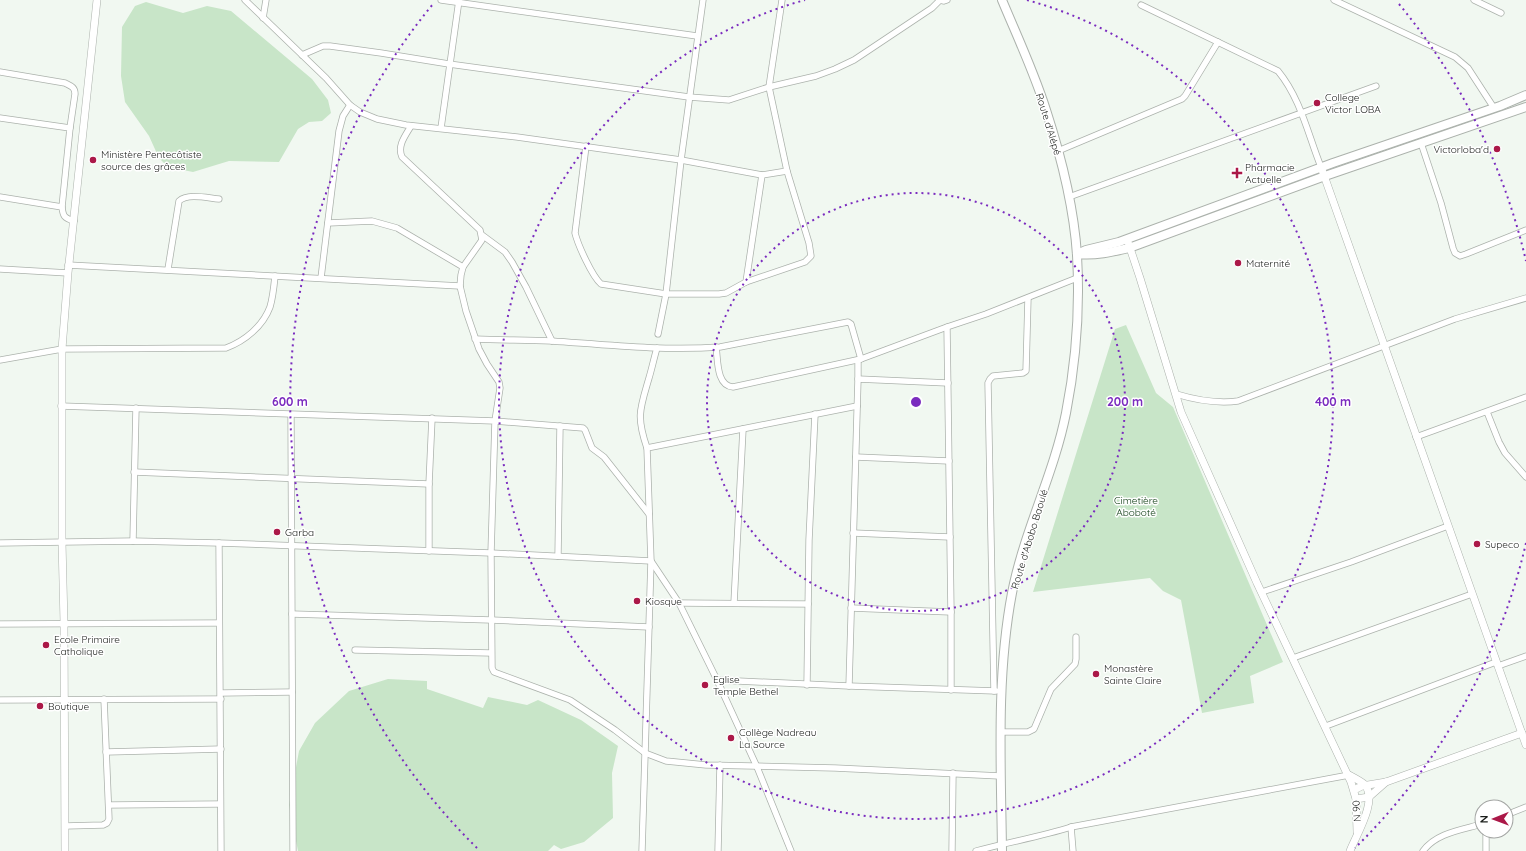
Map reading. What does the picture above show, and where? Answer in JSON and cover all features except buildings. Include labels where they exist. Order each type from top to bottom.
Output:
[{"type":"main road","name":"Route d'Alépé","points":[[1002,0],[1046,109],[1058,151],[1068,197],[1076,254]]},
{"type":"main road","points":[[1076,254],[1127,239],[1321,167],[1494,108],[1526,95]]},
{"type":"main road","points":[[1076,254],[1089,256],[1130,248],[1325,176],[1526,106]]},
{"type":"main road","name":"Route d'Abobo Baoulé","points":[[1002,847],[1000,776],[1001,732],[998,691],[1012,592],[1021,556],[1059,442],[1066,413],[1073,369],[1076,329],[1076,254]]},
{"type":"street","points":[[65,851],[61,406],[62,349],[68,265],[97,0]]},
{"type":"street","points":[[244,0],[326,78],[350,105],[360,112],[377,119],[411,126],[441,128],[586,146],[681,160],[762,175],[787,171]]},
{"type":"street","points":[[263,18],[266,0]]},
{"type":"street","points":[[441,0],[459,1],[697,36]]},
{"type":"street","points":[[658,334],[666,294],[681,160],[702,0]]},
{"type":"street","points":[[586,146],[575,233],[598,282],[604,285],[666,294],[719,294],[746,282],[805,262],[811,256],[810,243],[787,171],[769,87],[782,0]]},
{"type":"street","points":[[302,55],[323,46],[330,46],[689,97],[729,100],[769,87],[816,76],[848,63],[932,8],[940,0],[947,0]]},
{"type":"street","points":[[1334,0],[1455,57],[1468,68],[1494,108]]},
{"type":"street","points":[[1474,0],[1501,13]]},
{"type":"street","points":[[441,128],[459,1]]},
{"type":"street","points":[[1141,5],[1278,71],[1284,77],[1302,112],[1497,664],[1524,732],[1526,745]]},
{"type":"street","points":[[1058,151],[1182,99],[1218,42]]},
{"type":"street","points":[[0,72],[65,83],[72,86],[75,90],[62,207],[65,218],[74,221]]},
{"type":"street","points":[[1068,197],[1376,86]]},
{"type":"street","points":[[321,278],[339,131],[343,116],[350,105]]},
{"type":"street","points":[[0,118],[70,128]]},
{"type":"street","points":[[411,126],[400,146],[402,157],[480,230],[482,235],[505,252],[526,287],[552,341]]},
{"type":"street","points":[[1421,143],[1441,203],[1455,253],[1460,256],[1526,230]]},
{"type":"street","points":[[746,282],[762,175]]},
{"type":"street","points":[[0,196],[62,207]]},
{"type":"street","points":[[168,270],[179,201],[182,198],[188,197],[219,199]]},
{"type":"street","points":[[328,222],[372,221],[397,228],[463,267]]},
{"type":"street","points":[[482,235],[480,243],[463,267],[460,275],[460,286],[475,339],[487,364],[499,382],[500,388],[495,421],[491,553],[491,653],[492,668],[494,672],[570,700],[609,726],[645,753],[666,761],[757,767],[834,768],[1000,776]]},
{"type":"street","name":"N 90","points":[[1127,239],[1181,412],[1262,592],[1326,726],[1354,790],[1356,799],[1357,832]]},
{"type":"street","points":[[68,265],[460,286]]},
{"type":"street","points":[[0,269],[68,273]]},
{"type":"street","points":[[0,360],[62,349],[226,348],[233,346],[247,336],[264,319],[270,306],[275,276]]},
{"type":"street","points":[[716,347],[721,378],[724,383],[729,386],[801,373],[860,360],[1028,298],[1077,278]]},
{"type":"street","points":[[717,680],[998,691],[988,383],[992,376],[1023,374],[1026,371],[1028,298]]},
{"type":"street","points":[[1176,394],[1204,401],[1238,401],[1384,345],[1455,320],[1526,298]]},
{"type":"street","points":[[475,339],[552,341],[577,344],[657,348],[716,347],[848,322],[851,324],[860,360],[857,406],[849,686]]},
{"type":"street","points":[[947,327],[951,690]]},
{"type":"street","points":[[642,851],[651,562],[647,448],[641,430],[640,416],[641,402],[657,348]]},
{"type":"street","points":[[858,379],[948,383]]},
{"type":"street","points":[[1416,437],[1526,397]]},
{"type":"street","points":[[61,406],[291,415],[432,418],[583,428],[592,448],[604,456],[649,514]]},
{"type":"street","points":[[647,448],[857,406]]},
{"type":"street","points":[[133,541],[136,408]]},
{"type":"street","points":[[1487,412],[1505,453],[1526,477]]},
{"type":"street","points":[[807,684],[808,604],[815,414]]},
{"type":"street","points":[[291,415],[290,478],[293,851]]},
{"type":"street","points":[[429,551],[429,484],[432,418]]},
{"type":"street","points":[[558,556],[560,426]]},
{"type":"street","points":[[734,603],[743,429]]},
{"type":"street","points":[[856,457],[949,461]]},
{"type":"street","points":[[134,472],[429,484]]},
{"type":"street","points":[[1262,592],[1351,562],[1448,526]]},
{"type":"street","points":[[853,533],[950,537]]},
{"type":"street","points":[[0,543],[133,541],[219,543],[491,553],[651,562]]},
{"type":"street","points":[[219,543],[221,851]]},
{"type":"street","points":[[651,562],[679,603],[717,680],[757,767],[791,851]]},
{"type":"street","points":[[1293,658],[1472,594]]},
{"type":"street","points":[[679,603],[808,604]]},
{"type":"street","points":[[851,608],[951,612]]},
{"type":"street","points":[[292,614],[491,620],[649,627]]},
{"type":"street","points":[[0,624],[219,623]]},
{"type":"street","points":[[1001,732],[1028,732],[1034,729],[1051,689],[1075,664],[1076,637]]},
{"type":"street","points":[[355,650],[491,653]]},
{"type":"street","points":[[1326,726],[1497,664],[1526,656]]},
{"type":"street","points":[[0,700],[221,696],[292,692]]},
{"type":"street","points":[[65,826],[103,825],[107,823],[109,819],[104,699]]},
{"type":"street","points":[[1354,790],[1365,786],[1386,782],[1524,732]]},
{"type":"street","points":[[106,752],[221,749]]},
{"type":"street","points":[[718,851],[720,765]]},
{"type":"street","points":[[952,851],[953,773]]},
{"type":"street","points":[[976,851],[1002,847],[1046,836],[1071,827],[1348,775],[1365,786]]},
{"type":"street","points":[[1356,799],[1369,797],[1386,782]]},
{"type":"street","name":"N 90","points":[[1350,851],[1367,812],[1369,797],[1365,786]]},
{"type":"street","points":[[108,804],[220,804]]},
{"type":"street","points":[[1514,811],[1526,807]]},
{"type":"street","points":[[1422,851],[1429,843],[1440,837],[1474,826]]},
{"type":"street","points":[[1071,827],[1073,851]]},
{"type":"street","points":[[1486,839],[1486,851]]},
{"type":"green space","points":[[146,2],[183,13],[207,6],[231,11],[312,79],[328,100],[331,113],[322,121],[309,122],[298,129],[279,162],[229,161],[193,172],[168,167],[159,158],[149,136],[125,102],[121,76],[122,27],[135,6]]},
{"type":"green space","name":"Cimetière Aboboté","points":[[1126,325],[1156,393],[1173,407],[1283,662],[1250,676],[1254,703],[1202,713],[1181,600],[1163,591],[1150,578],[1033,592],[1115,329]]},
{"type":"green space","points":[[388,679],[427,681],[427,689],[483,708],[488,697],[527,705],[538,700],[581,720],[618,746],[612,773],[613,818],[584,842],[561,849],[554,845],[548,851],[298,851],[289,805],[299,751],[315,723],[349,691]]},
{"type":"place","name":"College Victor LOBA","points":[[1317,103]]},
{"type":"place","name":"Victorloba'd","points":[[1497,149]]},
{"type":"place","name":"Ministère Pentecôtiste source des grâces","points":[[93,160]]},
{"type":"place","name":"Pharmacie Actuelle","points":[[1237,173]]},
{"type":"place","name":"Maternité","points":[[1238,263]]},
{"type":"place","name":"Garba","points":[[277,532]]},
{"type":"place","name":"Supeco","points":[[1477,544]]},
{"type":"place","name":"Kiosque","points":[[637,601]]},
{"type":"place","name":"Ecole Primaire Catholique","points":[[46,645]]},
{"type":"place","name":"Monastère Sainte Claire","points":[[1096,674]]},
{"type":"place","name":"Eglise Temple Bethel","points":[[705,685]]},
{"type":"place","name":"Boutique","points":[[40,706]]},
{"type":"place","name":"Collège Nadreau La Source","points":[[731,738]]}]
